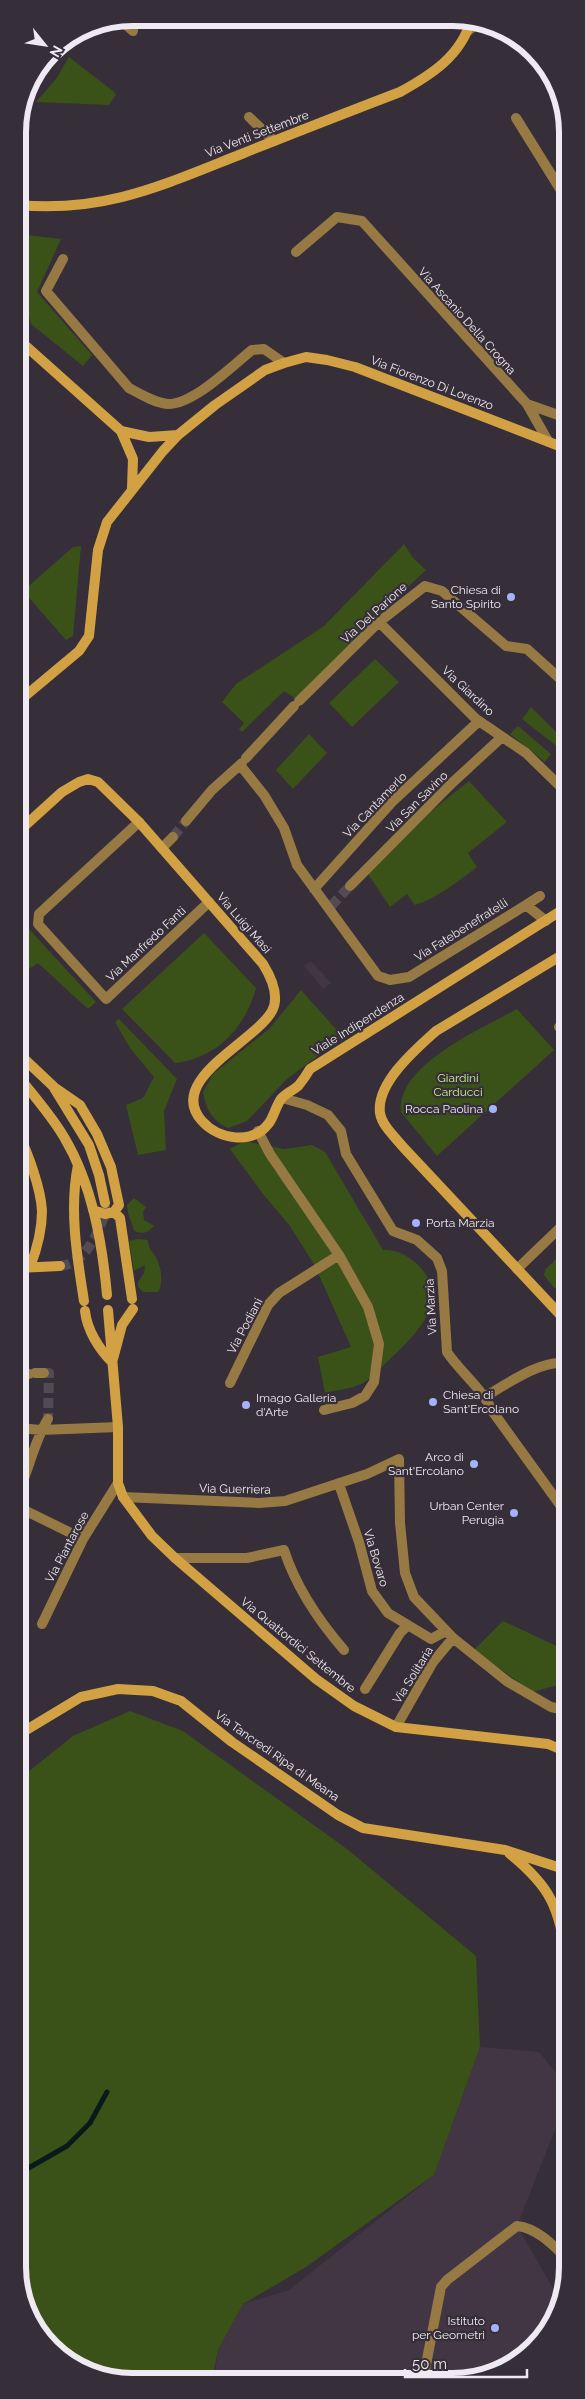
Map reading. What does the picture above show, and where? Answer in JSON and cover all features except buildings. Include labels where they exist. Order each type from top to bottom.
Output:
[{"type":"street","points":[[128,26],[133,31]]},
{"type":"street","name":"Via Venti Settembre","points":[[26,206],[44,208],[81,206],[120,199],[400,92],[416,83],[453,55],[469,27]]},
{"type":"street","points":[[468,31],[472,28]]},
{"type":"street","points":[[249,117],[274,141]]},
{"type":"street","points":[[516,118],[559,189]]},
{"type":"street","name":"Via Ascanio Della Crogna","points":[[296,252],[337,217],[362,221],[527,404],[548,441]]},
{"type":"street","points":[[62,259],[46,291],[129,388],[145,397],[168,404],[190,398],[252,350],[264,349],[284,362]]},
{"type":"street","points":[[26,346],[121,431],[133,459],[132,489]]},
{"type":"street","name":"Via Fiorenzo Di Lorenzo","points":[[26,695],[79,651],[89,636],[98,550],[107,522],[132,489],[178,435],[215,405],[258,375],[284,362],[306,357],[355,367],[559,446]]},
{"type":"street","points":[[527,404],[558,415]]},
{"type":"street","points":[[121,431],[149,437],[178,435]]},
{"type":"street","name":"Via Del Parione","points":[[186,821],[212,790],[243,762],[296,704],[379,622],[425,586],[442,591],[506,646],[527,649],[559,678]]},
{"type":"street","name":"Via Giardino","points":[[379,622],[479,721],[526,753],[559,785]]},
{"type":"street","name":"Via Cantamerlo","points":[[314,889],[393,801],[479,721]]},
{"type":"street","name":"Via San Savino","points":[[350,886],[452,783],[502,737]]},
{"type":"street","points":[[243,762],[279,820],[297,864],[314,889]]},
{"type":"street","name":"Via Luigi Masi","points":[[26,825],[62,792],[88,779],[98,782],[107,788],[139,822],[263,964],[271,978],[275,992],[273,1010],[260,1025],[203,1076],[195,1086],[194,1106],[199,1118],[217,1134],[234,1138],[258,1132]]},
{"type":"street","name":"Via Manfredo Fanti","points":[[139,822],[39,914],[38,924],[106,999],[209,902]]},
{"type":"street","points":[[162,848],[173,837]]},
{"type":"street","name":"Via Fatebenefratelli","points":[[314,889],[330,907],[378,976],[390,980],[409,977],[540,896]]},
{"type":"street","name":"Via Fatebenefratelli","points":[[526,904],[546,920]]},
{"type":"street","name":"Viale Indipendenza","points":[[258,1132],[268,1124],[282,1098],[298,1086],[310,1069],[559,912]]},
{"type":"street","points":[[559,957],[436,1031],[397,1069],[381,1099],[380,1113],[384,1124],[559,1314]]},
{"type":"street","points":[[26,1061],[54,1087],[80,1106],[97,1134],[111,1167],[119,1205],[114,1212],[105,1214],[93,1210]]},
{"type":"street","points":[[26,1086],[51,1118],[78,1164],[88,1188],[104,1269],[106,1295]]},
{"type":"street","points":[[54,1087],[89,1145],[99,1175],[105,1203]]},
{"type":"street","name":"Via Marzia","points":[[282,1098],[307,1105],[328,1115],[341,1131],[346,1154],[393,1231],[417,1240],[437,1258],[442,1271],[447,1352],[454,1363],[486,1396],[493,1412],[559,1503]]},
{"type":"street","points":[[258,1132],[270,1154],[340,1255],[368,1308],[379,1344],[374,1382],[365,1396],[352,1403],[324,1410]]},
{"type":"street","points":[[26,1154],[34,1176],[42,1210],[39,1245],[30,1268]]},
{"type":"street","points":[[78,1164],[74,1185],[75,1227],[85,1306],[100,1350],[112,1362],[118,1348],[122,1325],[132,1304],[120,1218],[114,1212]]},
{"type":"street","points":[[517,1269],[559,1229]]},
{"type":"street","name":"Via Podiani","points":[[230,1383],[268,1305],[279,1293],[340,1255]]},
{"type":"street","points":[[26,1268],[60,1266]]},
{"type":"street","name":"Via Quattordici Settembre","points":[[108,1310],[118,1427],[118,1483],[123,1497],[152,1536],[316,1679],[354,1706],[396,1727],[548,1744],[559,1749]]},
{"type":"street","points":[[486,1396],[523,1374],[559,1362]]},
{"type":"street","points":[[26,1473],[36,1449],[40,1430],[48,1419]]},
{"type":"street","points":[[26,1429],[40,1430],[118,1427]]},
{"type":"street","name":"Via Guerriera","points":[[123,1497],[259,1504],[285,1501],[367,1474],[399,1459],[400,1523],[405,1573],[414,1597],[449,1635]]},
{"type":"street","name":"Via Piantarose","points":[[42,1624],[83,1539],[118,1483]]},
{"type":"street","name":"Via Bovaro","points":[[339,1484],[359,1542],[372,1591],[388,1613],[431,1639],[449,1635]]},
{"type":"street","points":[[26,1511],[83,1539]]},
{"type":"street","points":[[175,1558],[247,1558],[284,1550],[292,1574],[329,1633],[344,1650]]},
{"type":"street","points":[[366,1689],[400,1633],[408,1625]]},
{"type":"street","points":[[449,1635],[508,1682],[551,1708],[559,1710]]},
{"type":"street","name":"Via Solitaria","points":[[396,1727],[449,1635]]},
{"type":"street","name":"Via Tancredi Ripa di Meana","points":[[26,1730],[81,1697],[118,1689],[153,1691],[181,1701],[232,1742],[338,1815],[363,1828],[504,1850],[559,1867]]},
{"type":"street","name":"Via Tancredi Ripa di Meana","points":[[504,1850],[532,1872],[548,1892],[559,1918]]},
{"type":"street","points":[[424,2373],[441,2288],[447,2280],[517,2226],[527,2227],[548,2241],[559,2251]]},
{"type":"shaded area","points":[[311,961],[331,983],[323,989],[304,966]]},
{"type":"shaded area","points":[[480,2047],[539,2052],[559,2077],[559,2119],[517,2226],[555,2292],[551,2307],[541,2325],[517,2351],[499,2362],[466,2372],[215,2373],[218,2350],[243,2304],[289,2290],[434,2175]]},
{"type":"green space","points":[[70,58],[116,95],[109,105],[36,102],[61,70],[70,70]]},
{"type":"green space","points":[[26,235],[61,239],[37,292],[92,355],[83,366],[31,324],[26,306]]},
{"type":"green space","points":[[404,544],[413,558],[426,570],[377,616],[374,624],[296,699],[284,691],[242,732],[239,729],[244,723],[222,702],[236,684],[324,626]]},
{"type":"green space","points":[[81,546],[73,636],[66,640],[26,594],[26,588],[73,547]]},
{"type":"green space","points":[[375,659],[399,682],[352,727],[329,703]]},
{"type":"green space","points":[[531,707],[559,735],[559,748],[522,719]]},
{"type":"green space","points":[[518,726],[551,754],[545,762],[510,734]]},
{"type":"green space","points":[[309,734],[327,753],[293,789],[276,770]]},
{"type":"green space","points":[[469,781],[507,822],[468,853],[477,867],[455,884],[415,905],[407,894],[390,907],[368,874],[430,812]]},
{"type":"green space","points":[[29,929],[96,1002],[88,1009],[38,963],[26,971],[26,932]]},
{"type":"green space","points":[[204,933],[256,988],[245,1016],[227,1039],[204,1055],[175,1063],[122,1009]]},
{"type":"green space","points":[[301,990],[343,1037],[287,1079],[247,1121],[228,1128],[218,1122],[211,1114],[203,1092],[213,1074],[270,1028]]},
{"type":"green space","name":"Giardini Carducci","points":[[517,1009],[554,1050],[437,1156],[401,1112],[403,1095],[412,1079],[444,1050]]},
{"type":"green space","points":[[119,1019],[177,1079],[164,1111],[166,1150],[138,1155],[126,1105],[143,1098],[154,1077],[130,1048],[115,1022]]},
{"type":"green space","points":[[244,1141],[284,1149],[312,1145],[325,1152],[383,1250],[398,1252],[408,1257],[420,1267],[429,1280],[432,1293],[431,1305],[426,1318],[409,1340],[375,1374],[359,1385],[325,1393],[318,1357],[351,1347],[315,1266],[290,1226],[263,1194],[230,1149]]},
{"type":"green space","points":[[134,1198],[146,1207],[143,1212],[144,1220],[154,1226],[144,1233],[134,1231],[127,1209],[127,1205]]},
{"type":"green space","points":[[137,1239],[148,1240],[149,1247],[158,1261],[161,1284],[158,1292],[143,1292],[138,1287],[138,1282],[144,1273],[145,1265],[134,1271],[129,1241]]},
{"type":"green space","points":[[556,1259],[559,1261],[557,1289],[554,1288],[544,1275],[545,1270]]},
{"type":"green space","points":[[503,1621],[559,1647],[559,1685],[532,1692],[474,1650]]},
{"type":"green space","points":[[130,1711],[183,1731],[347,1849],[476,1956],[480,2047],[434,2175],[306,2267],[243,2304],[218,2350],[213,2373],[119,2372],[86,2362],[68,2351],[44,2325],[37,2313],[28,2287],[26,2266],[26,1774],[73,1736]]},
{"type":"waterway","points":[[26,2169],[67,2146],[90,2123],[107,2092]]},
{"type":"tunnel","points":[[173,837],[186,821]]},
{"type":"tunnel","points":[[331,906],[350,886]]},
{"type":"tunnel","points":[[60,1266],[69,1264],[77,1259],[90,1246],[106,1212],[105,1207]]},
{"type":"tunnel","points":[[44,1373],[49,1373],[48,1419]]},
{"type":"place","name":"Chiesa di Santo Spirito","points":[[511,597]]},
{"type":"place","name":"Rocca Paolina","points":[[493,1109]]},
{"type":"place","name":"Porta Marzia","points":[[416,1223]]},
{"type":"place","name":"Chiesa di Sant'Ercolano","points":[[433,1402]]},
{"type":"place","name":"Imago Galleria d'Arte","points":[[246,1405]]},
{"type":"place","name":"Arco di Sant'Ercolano","points":[[474,1464]]},
{"type":"place","name":"Urban Center Perugia","points":[[514,1513]]},
{"type":"place","name":"Istituto per Geometri","points":[[495,2328]]}]
